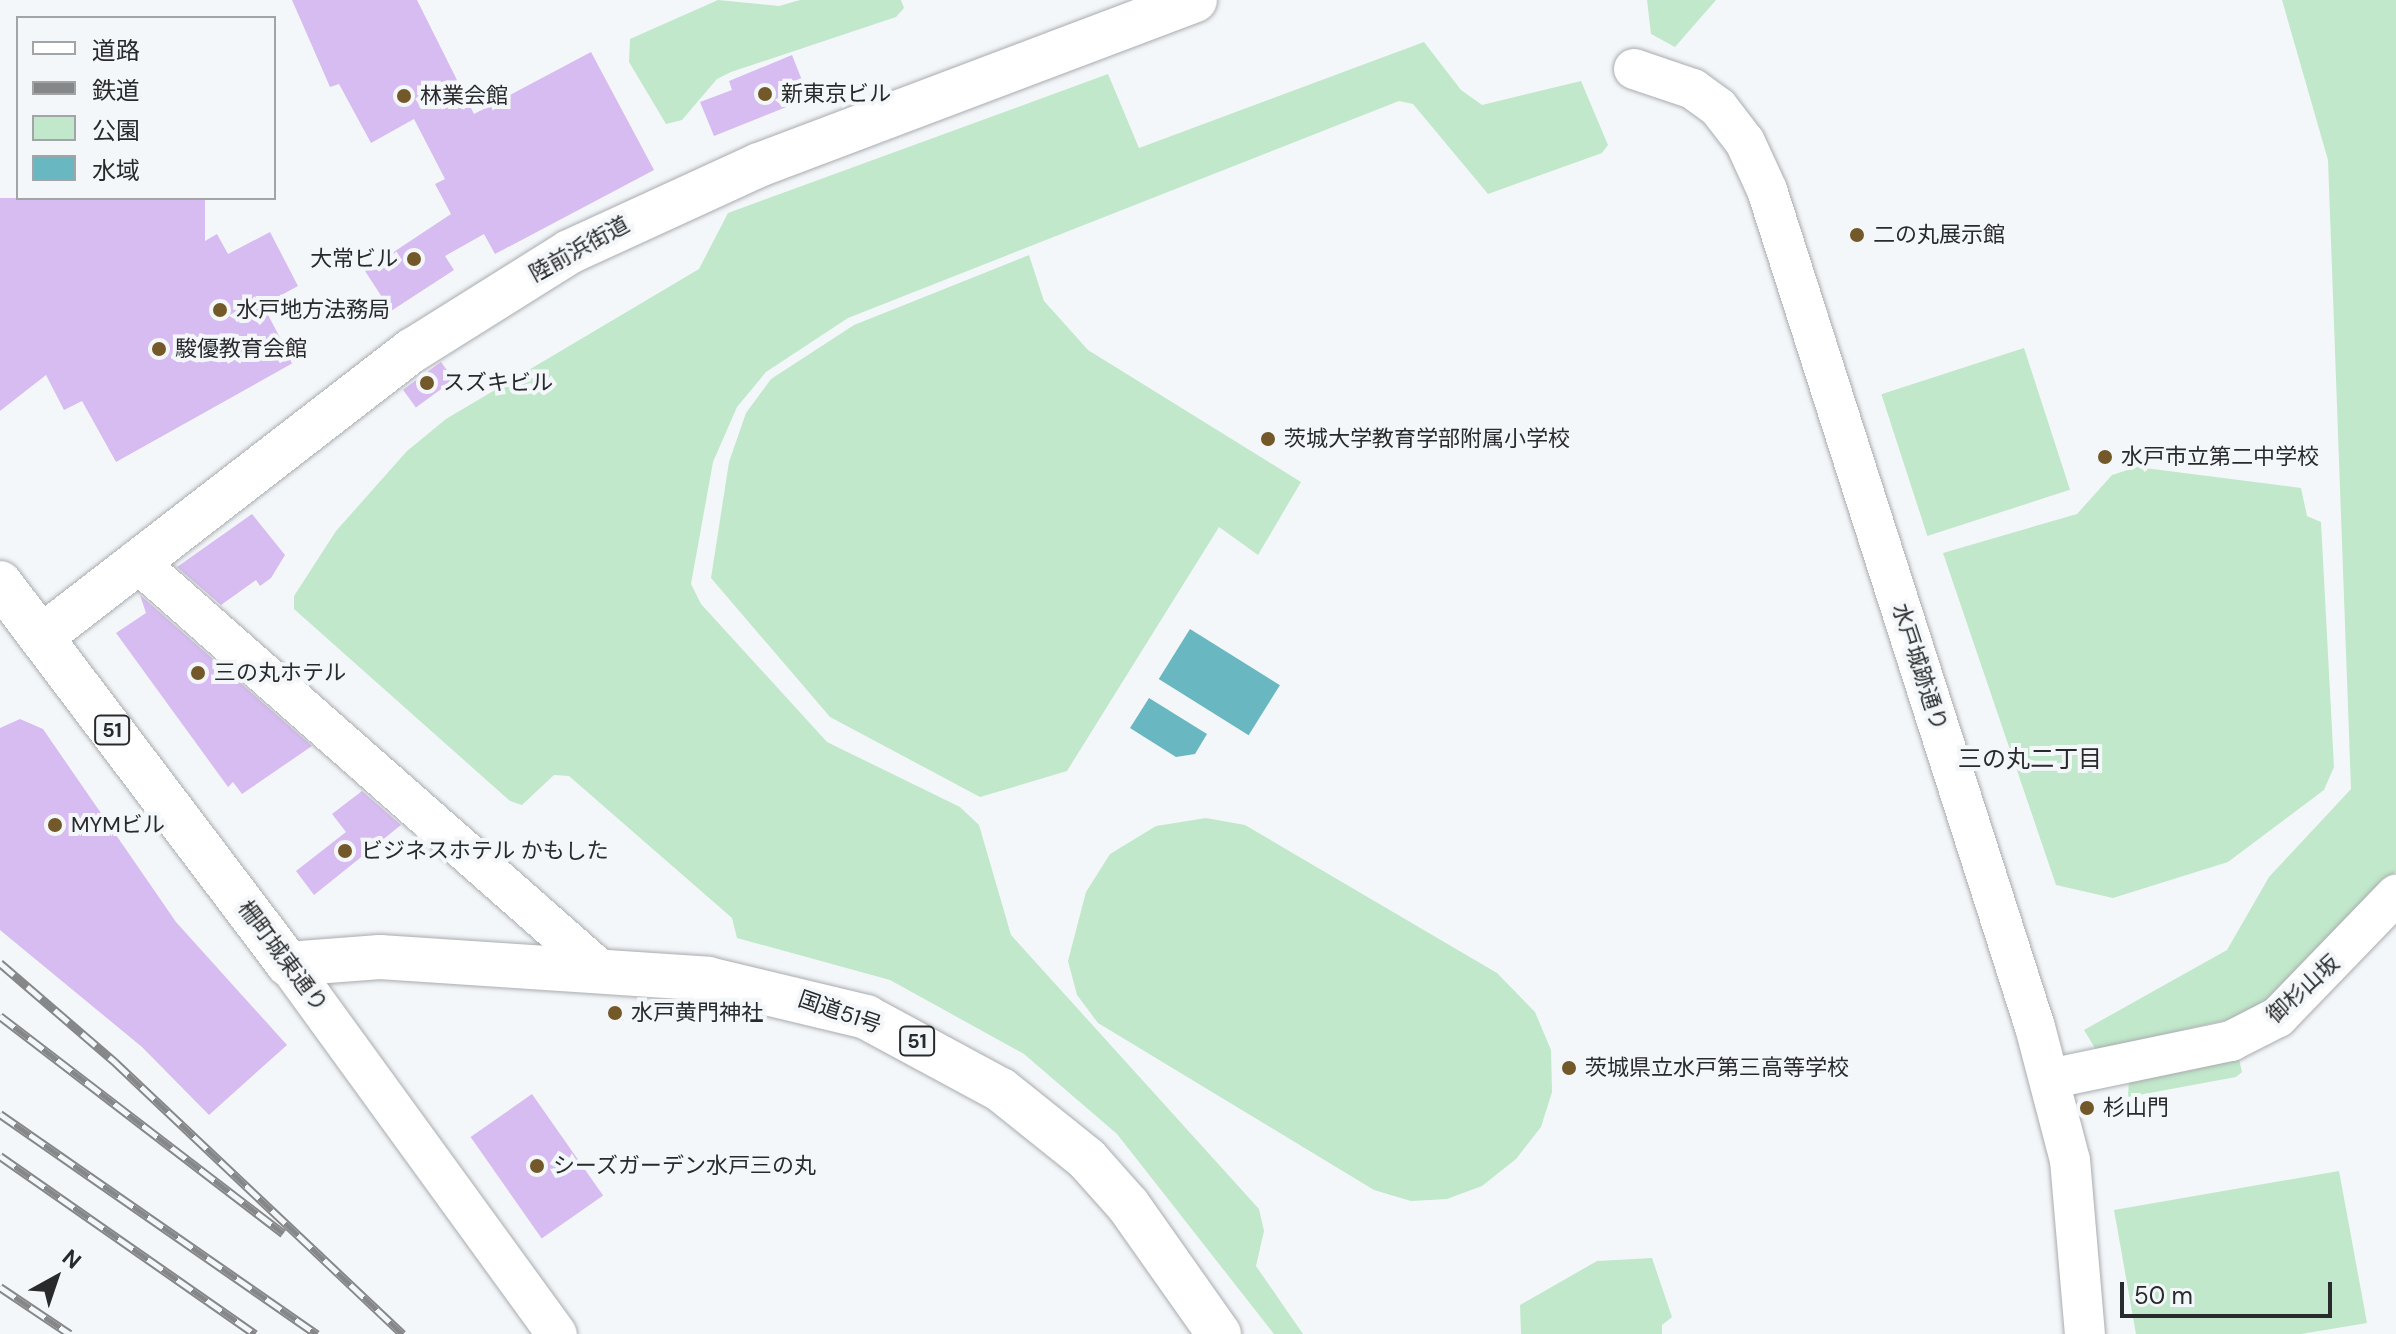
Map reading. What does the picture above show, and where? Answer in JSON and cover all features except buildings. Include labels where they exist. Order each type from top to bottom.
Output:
[{"type":"main road","name":"陸前浜街道","points":[[41,637],[413,350],[569,252],[744,171],[1195,0]]},
{"type":"main road","name":"柵町城東通り","points":[[0,583],[288,964]]},
{"type":"main road","name":"国道51号","points":[[288,964],[380,957],[599,969],[708,979],[808,999],[866,1017],[957,1061],[1087,1159],[1128,1205],[1219,1334]]},
{"type":"street","name":"水戸城跡通り","points":[[1634,69],[1693,89],[1718,107],[1745,142],[1767,190],[2049,1079],[2070,1160],[2085,1334]]},
{"type":"street","points":[[136,561],[599,969]]},
{"type":"street","name":"御杉山坂","points":[[2049,1079],[2231,1041],[2278,1017],[2396,895]]},
{"type":"street","name":"柵町城東通り","points":[[288,964],[557,1334]]},
{"type":"green space","points":[[718,0],[779,6],[800,0],[901,0],[904,8],[896,17],[731,72],[717,79],[682,120],[666,124],[629,62],[630,39]]},
{"type":"green space","points":[[1647,0],[1716,0],[1675,47],[1651,34]]},
{"type":"green space","points":[[2282,0],[2396,0],[2396,871],[2298,979],[2244,1016],[2096,1050],[2084,1030],[2227,950],[2269,877],[2351,789],[2328,160]]},
{"type":"green space","points":[[1424,42],[1461,90],[1482,105],[1581,81],[1608,145],[1602,153],[1488,194],[1413,104],[1399,101],[848,318],[766,372],[737,407],[713,462],[691,584],[701,604],[827,742],[960,807],[979,825],[1011,935],[1259,1209],[1264,1231],[1256,1266],[1303,1334],[1274,1334],[1117,1134],[1024,1054],[890,980],[737,938],[732,918],[569,776],[554,775],[522,805],[510,801],[294,609],[294,596],[336,531],[407,451],[446,419],[699,269],[728,213],[1108,74],[1139,148]]},
{"type":"green space","points":[[1029,255],[1044,301],[1088,350],[1301,482],[1258,555],[1219,527],[1067,771],[980,797],[830,717],[711,578],[729,462],[746,413],[771,379],[854,325]]},
{"type":"green space","points":[[2024,348],[2070,490],[1927,536],[1881,394]]},
{"type":"green space","points":[[2137,467],[2301,488],[2307,516],[2321,522],[2334,767],[2324,790],[2228,862],[2113,898],[2056,885],[1943,553],[2077,514],[2112,475]]},
{"type":"green space","points":[[1206,818],[1245,825],[1497,973],[1535,1012],[1551,1050],[1552,1092],[1541,1127],[1516,1159],[1482,1186],[1447,1199],[1411,1201],[1374,1190],[1098,1023],[1077,995],[1068,961],[1086,892],[1110,854],[1156,826]]},
{"type":"green space","points":[[2231,1055],[2239,1059],[2242,1072],[2236,1077],[2128,1097],[2129,1078]]},
{"type":"green space","points":[[2339,1171],[2367,1323],[2301,1334],[2136,1334],[2114,1210]]},
{"type":"green space","points":[[1652,1258],[1672,1317],[1662,1325],[1662,1334],[1521,1334],[1520,1305],[1597,1261]]},
{"type":"water","points":[[1190,629],[1280,685],[1249,735],[1159,679]]},
{"type":"water","points":[[1149,698],[1207,734],[1195,754],[1176,757],[1130,728]]},
{"type":"railway","points":[[0,963],[115,1062],[403,1334]]},
{"type":"railway","points":[[0,1016],[283,1233]]},
{"type":"railway","points":[[0,1114],[317,1334]]},
{"type":"railway","points":[[0,1156],[255,1334]]},
{"type":"railway","points":[[0,1287],[70,1334]]},
{"type":"place","name":"新東京ビル","points":[[765,94]]},
{"type":"place","name":"林業会館","points":[[404,96]]},
{"type":"place","name":"二の丸展示館","points":[[1857,235]]},
{"type":"place","name":"大常ビル","points":[[414,259]]},
{"type":"place","name":"水戸地方法務局","points":[[220,310]]},
{"type":"place","name":"駿優教育会館","points":[[159,349]]},
{"type":"place","name":"スズキビル","points":[[427,383]]},
{"type":"place","name":"茨城大学教育学部附属小学校","points":[[1268,439]]},
{"type":"place","name":"水戸市立第二中学校","points":[[2105,457]]},
{"type":"place","name":"三の丸ホテル","points":[[198,673]]},
{"type":"place","name":"MYMビル","points":[[55,825]]},
{"type":"place","name":"ビジネスホテル かもした","points":[[345,851]]},
{"type":"place","name":"水戸黄門神社","points":[[615,1013]]},
{"type":"place","name":"茨城県立水戸第三高等学校","points":[[1569,1068]]},
{"type":"place","name":"杉山門","points":[[2087,1108]]},
{"type":"place","name":"シーズガーデン水戸三の丸","points":[[537,1166]]},
{"type":"district","name":"三の丸二丁目","points":[[2030,759]]}]
